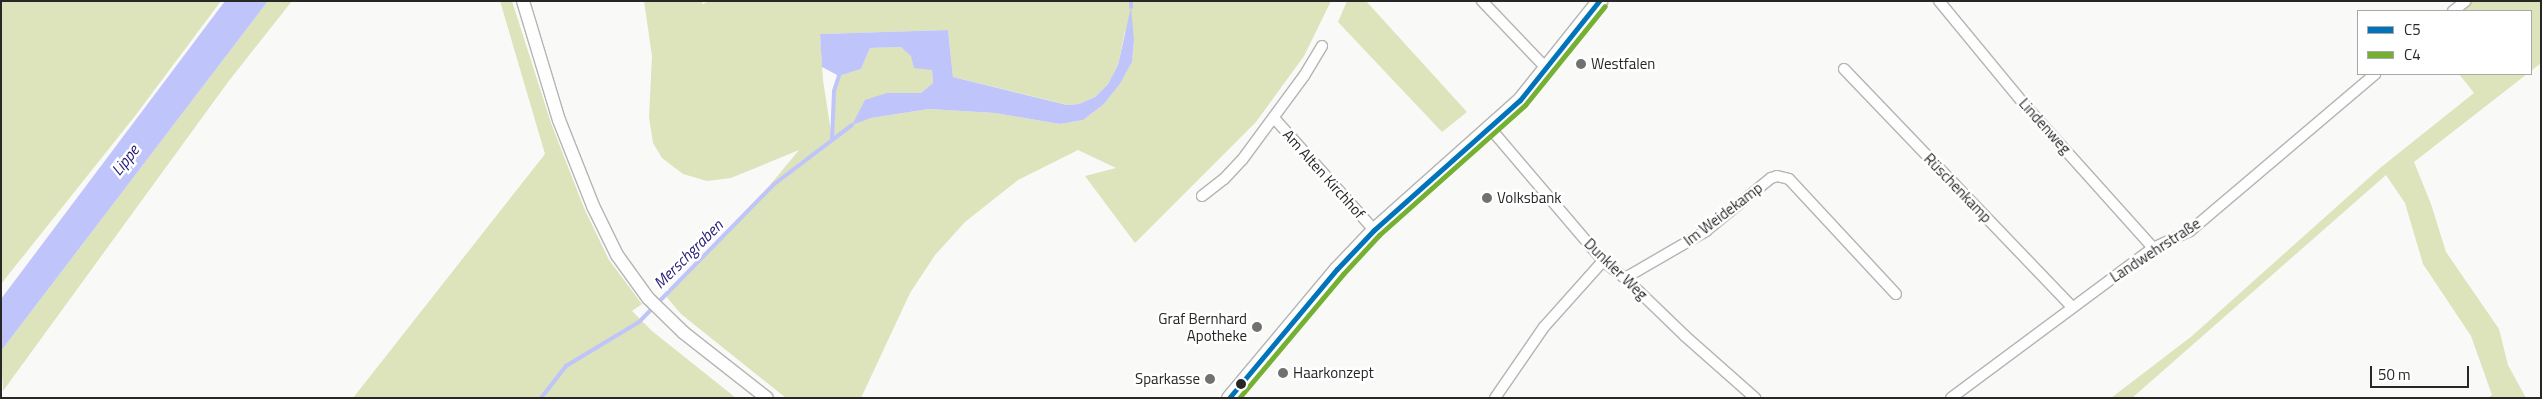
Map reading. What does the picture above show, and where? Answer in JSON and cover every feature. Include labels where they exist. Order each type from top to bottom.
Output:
[{"type":"main road","points":[[1229,398],[1374,230],[1520,100],[1599,1]]},
{"type":"street","points":[[523,1],[559,120],[593,206],[617,255],[648,298],[684,333],[767,398]]},
{"type":"street","points":[[1482,1],[1546,68]]},
{"type":"street","points":[[2454,10],[2466,1]]},
{"type":"street","name":"Lindenweg","points":[[1943,2],[2024,104],[2153,248]]},
{"type":"street","name":"Am Alten Kirchhof","points":[[1202,196],[1234,169],[1274,118],[1304,76],[1322,46]]},
{"type":"street","name":"Rüschenkamp","points":[[1844,69],[2072,308]]},
{"type":"street","name":"Landwehrstraße","points":[[1951,398],[2153,248],[2190,231],[2374,75]]},
{"type":"street","name":"Am Alten Kirchhof","points":[[1274,118],[1374,230]]},
{"type":"street","name":"Dunkler Weg","points":[[1490,128],[1603,261],[1625,278],[1685,336],[1756,398]]},
{"type":"street","name":"Im Weidekamp","points":[[1625,278],[1706,231],[1771,178],[1777,176],[1789,179],[1896,294]]},
{"type":"street","points":[[1496,398],[1544,327],[1603,261]]},
{"type":"green space","points":[[1,1],[221,1],[135,116],[1,284]]},
{"type":"green space","points":[[268,1],[292,1],[228,82],[3,391],[1,351]]},
{"type":"green space","points":[[500,1],[512,1],[551,123],[584,208],[609,260],[642,304],[632,311],[652,331],[736,398],[353,398],[545,154]]},
{"type":"green space","points":[[644,1],[701,1],[703,4],[709,1],[1331,1],[1304,56],[1256,122],[1135,243],[1085,176],[1116,168],[1078,150],[1018,180],[965,222],[935,255],[910,293],[861,398],[786,398],[681,314],[665,295],[770,185],[799,150],[731,178],[707,181],[683,174],[662,158],[653,143],[649,117],[652,56]],"holes":[[[948,30],[953,77],[1068,105],[1079,104],[1095,97],[1108,84],[1118,65],[1125,31],[1134,41],[1132,62],[1120,84],[1103,105],[1083,120],[1060,124],[995,113],[929,109],[871,118],[853,124],[887,93],[921,93],[933,83],[932,70],[901,47],[870,48],[861,69],[839,76],[834,91],[831,132],[823,80],[820,34]]]},
{"type":"green space","points":[[1347,1],[1366,1],[1467,112],[1442,132],[1338,22]]},
{"type":"green space","points":[[2471,1],[2541,1],[2541,63],[2532,70],[2532,10],[2460,10]]},
{"type":"green space","points":[[2460,75],[2526,75],[2414,162],[2431,204],[2446,252],[2499,329],[2508,365],[2526,398],[2487,398],[2492,395],[2471,336],[2423,264],[2405,203],[2386,175],[2132,398],[2111,398],[2192,336],[2380,168],[2474,93]]},
{"type":"water","name":"Lippe","points":[[225,1],[268,1],[1,351],[1,299]]},
{"type":"water","points":[[1131,7],[1134,41],[1132,62],[1120,84],[1103,105],[1083,120],[1060,124],[995,113],[929,109],[871,118],[852,125],[865,100],[887,93],[921,93],[933,83],[932,70],[914,68],[911,56],[901,47],[870,48],[861,69],[839,76],[822,67],[820,34],[948,30],[953,77],[1067,105],[1079,104],[1095,97],[1108,84],[1118,65]]},
{"type":"waterway","points":[[1131,1],[1131,7]]},
{"type":"waterway","points":[[832,139],[834,91],[839,76]]},
{"type":"waterway","name":"Merschgraben","points":[[541,398],[566,366],[639,322],[773,185],[852,125]]},
{"type":"transit line","name":"C5","points":[[1229,398],[1337,269],[1374,230],[1520,100],[1599,1]]},
{"type":"transit line","name":"C4","points":[[1239,398],[1343,274],[1379,235],[1525,105],[1605,6]]},
{"type":"place","name":"Westfalen","points":[[1581,64]]},
{"type":"place","name":"Volksbank","points":[[1487,198]]},
{"type":"place","name":"Graf Bernhard Apotheke","points":[[1257,327]]},
{"type":"place","name":"Haarkonzept","points":[[1283,373]]},
{"type":"place","name":"Sparkasse","points":[[1210,379]]}]
